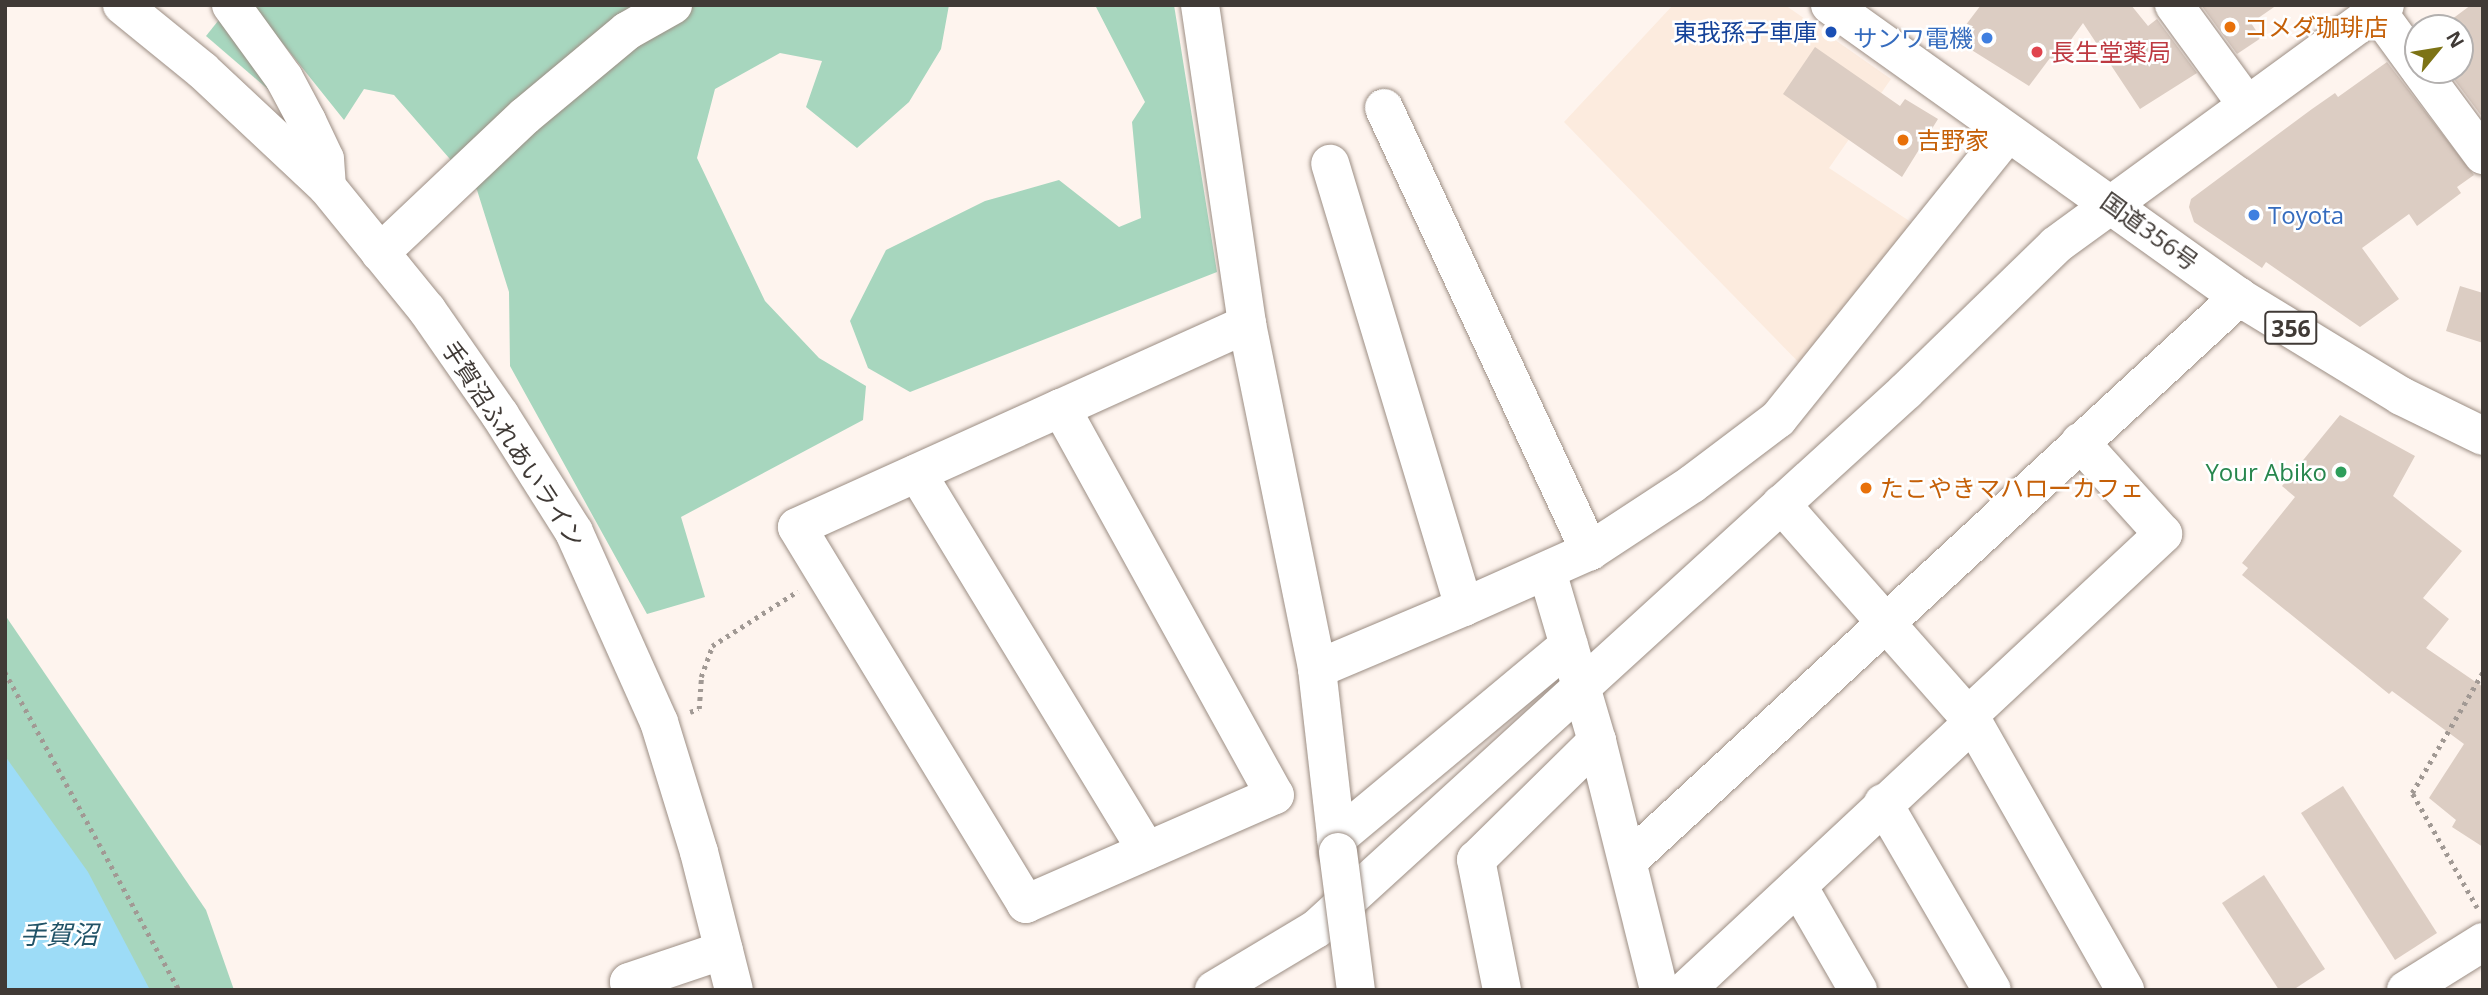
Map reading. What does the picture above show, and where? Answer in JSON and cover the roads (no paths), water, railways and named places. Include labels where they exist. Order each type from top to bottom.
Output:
[{"type":"main road","name":"手賀沼ふれあいライン","points":[[122,5],[202,70],[327,187],[380,253],[500,415],[573,533],[659,722],[734,990]]},
{"type":"main road","points":[[231,5],[284,78],[307,121],[325,159],[327,187]]},
{"type":"main road","points":[[380,253],[525,116],[627,31],[673,5]]},
{"type":"main road","points":[[1200,5],[1248,324],[1317,668],[1356,990]]},
{"type":"main road","name":"国道356号","points":[[1830,5],[2239,297],[2401,396],[2483,436]]},
{"type":"main road","points":[[2174,5],[2247,104]]},
{"type":"main road","points":[[1214,990],[1316,929],[1906,391],[2056,245],[2110,203],[2381,8],[2404,45]]},
{"type":"main road","points":[[2430,84],[2483,155]]},
{"type":"main road","points":[[1384,108],[1590,551]]},
{"type":"main road","points":[[1317,668],[1590,551],[1692,484],[1778,419],[2008,133]]},
{"type":"main road","points":[[1330,163],[1464,607]]},
{"type":"main road","points":[[1628,861],[2239,297]]},
{"type":"main road","points":[[1060,408],[1275,795],[1026,904],[797,527],[1060,408],[1248,324]]},
{"type":"main road","points":[[1686,990],[2164,534],[2080,442]]},
{"type":"main road","points":[[916,473],[1147,851]]},
{"type":"main road","points":[[1781,504],[1970,719],[2125,990]]},
{"type":"main road","points":[[1547,571],[1597,741],[1659,990]]},
{"type":"main road","points":[[1337,845],[1569,645]]},
{"type":"main road","points":[[1502,990],[1476,860],[1597,741]]},
{"type":"main road","points":[[1883,803],[1992,990]]},
{"type":"main road","points":[[1798,886],[1858,990]]},
{"type":"main road","points":[[2406,990],[2483,942]]},
{"type":"main road","points":[[631,990],[629,982],[724,950]]},
{"type":"water","name":"手賀沼","points":[[5,756],[88,872],[150,990],[5,990]]},
{"type":"place","name":"コメダ珈琲店","points":[[2230,27]]},
{"type":"place","name":"東我孫子車庫","points":[[1831,32]]},
{"type":"place","name":"サンワ電機","points":[[1987,38]]},
{"type":"place","name":"長生堂薬局","points":[[2037,52]]},
{"type":"place","name":"吉野家","points":[[1903,140]]},
{"type":"place","name":"Toyota","points":[[2254,215]]},
{"type":"place","name":"Your Abiko","points":[[2341,472]]},
{"type":"place","name":"たこやきマハローカフェ","points":[[1866,488]]}]
